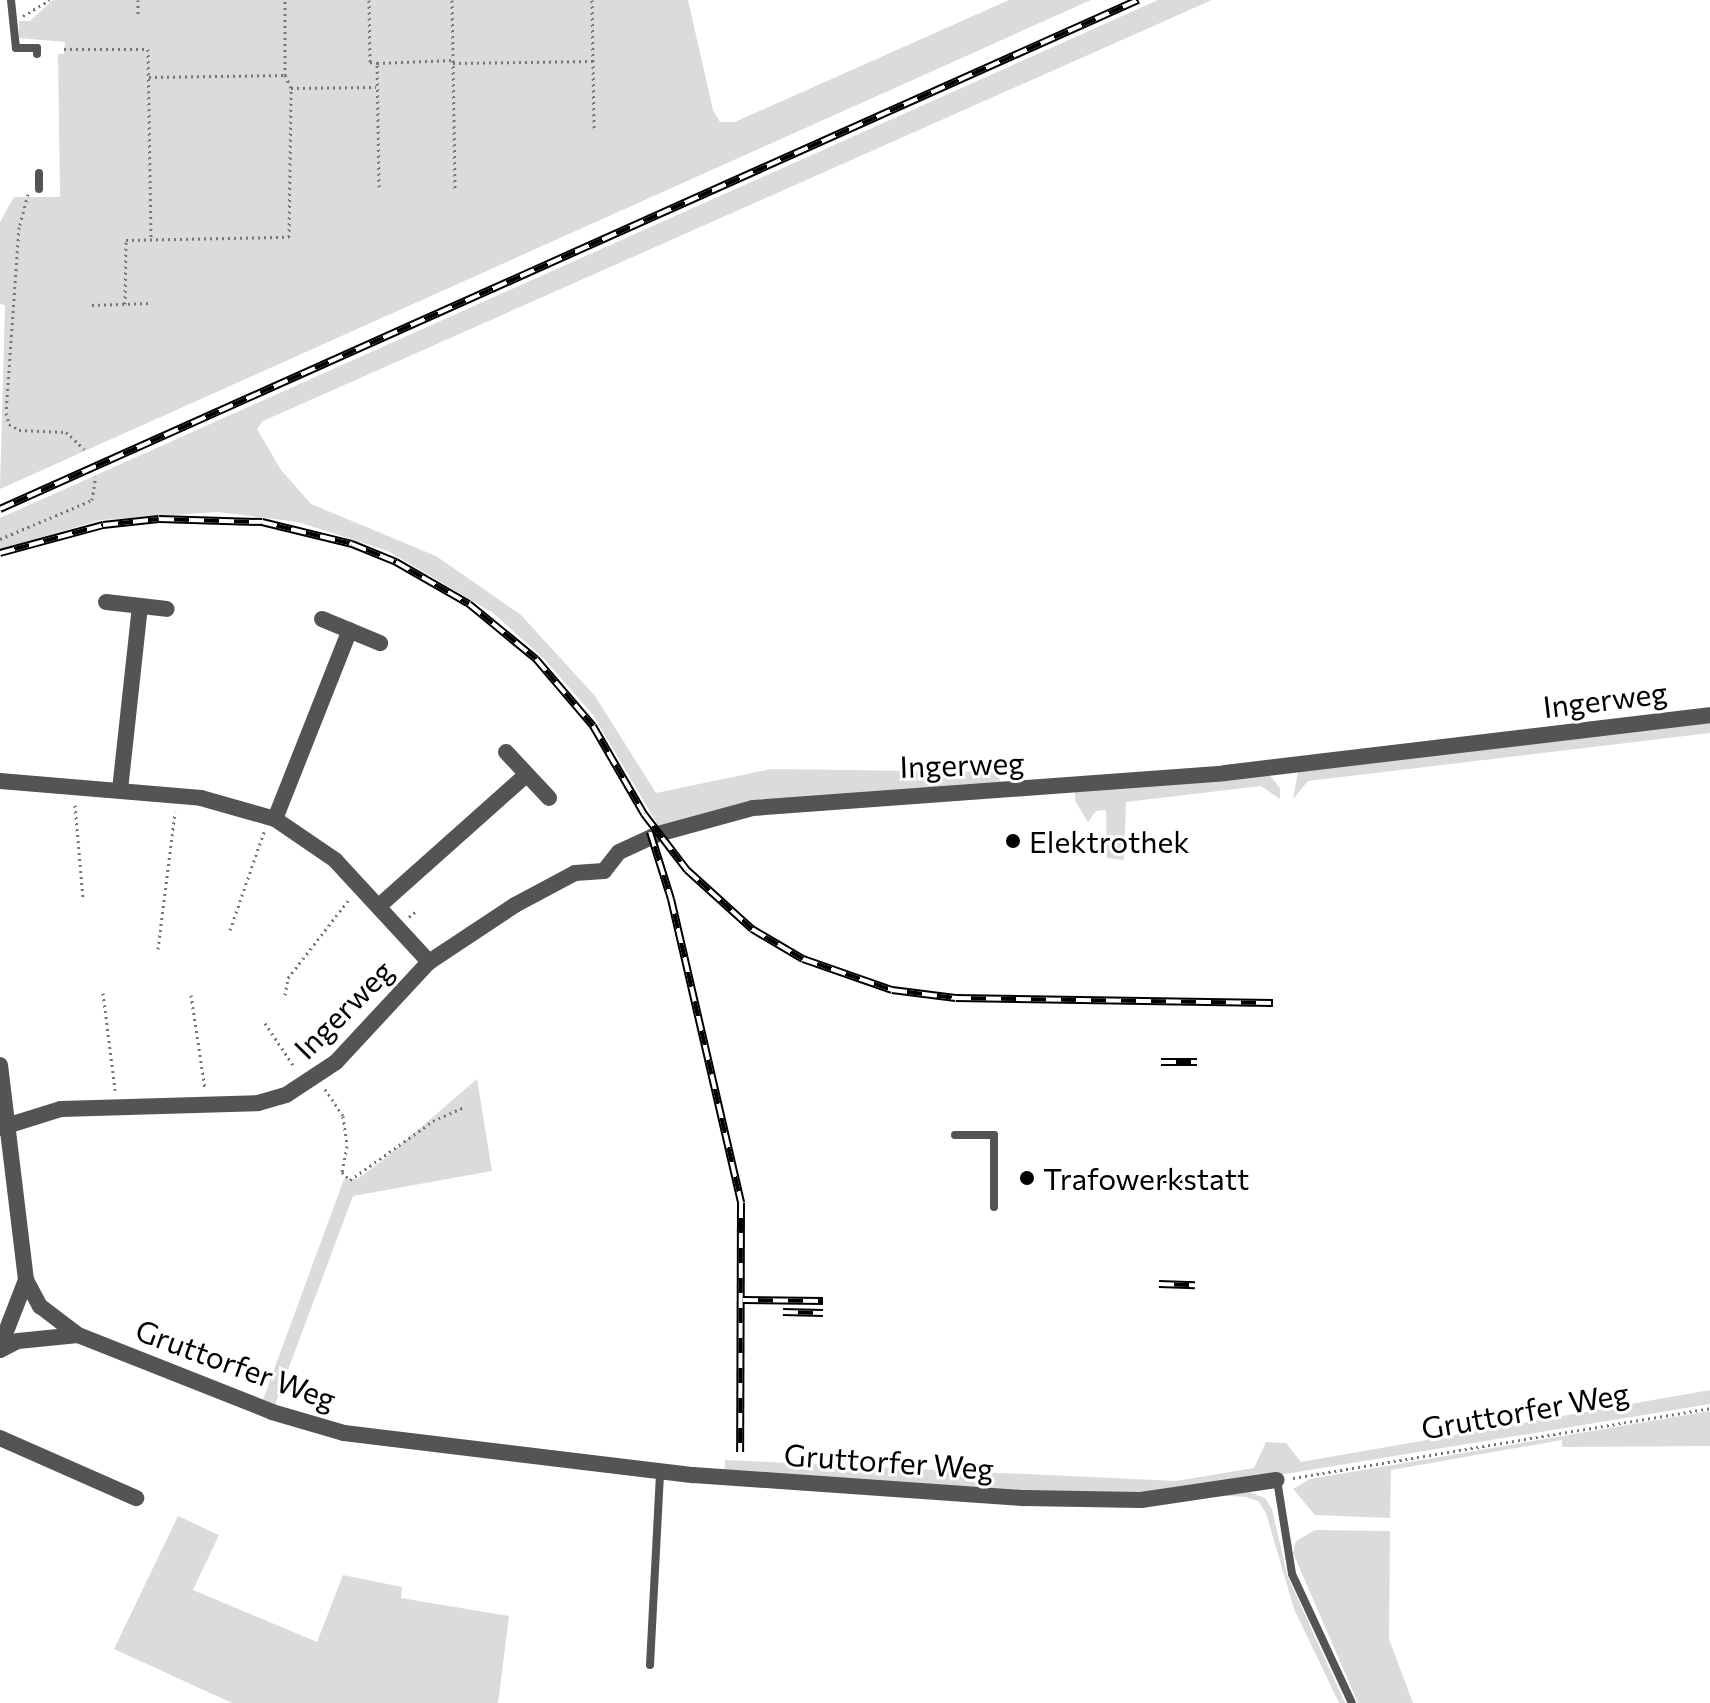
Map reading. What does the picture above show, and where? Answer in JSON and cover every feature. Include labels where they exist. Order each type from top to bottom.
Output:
[{"type":"street","points":[[106,602],[167,609]]},
{"type":"street","points":[[120,790],[140,606]]},
{"type":"street","points":[[322,619],[380,643]]},
{"type":"street","points":[[272,818],[350,630]]},
{"type":"street","name":"Ingerweg","points":[[4,1126],[61,1109],[258,1103],[311,1081],[429,962],[515,905],[575,873],[604,871],[619,852],[658,834],[753,808],[1225,773],[1710,715]]},
{"type":"street","points":[[506,752],[549,798]]},
{"type":"street","points":[[379,906],[526,775]]},
{"type":"street","points":[[0,781],[177,796],[232,804],[272,818],[308,839],[362,888],[429,962]]},
{"type":"street","points":[[0,1065],[4,1126],[26,1280],[0,1349]]},
{"type":"street","name":"Gruttorfer Weg","points":[[26,1280],[40,1306],[78,1335],[333,1431],[660,1471],[1091,1501],[1141,1500],[1277,1480]]},
{"type":"street","name":"Gruttorfer Weg","points":[[0,1349],[18,1341],[78,1335]]},
{"type":"street","points":[[0,1438],[136,1498]]},
{"type":"lane","points":[[11,0],[16,48],[37,51]]},
{"type":"lane","points":[[39,173],[39,189]]},
{"type":"lane","points":[[955,1135],[994,1135],[994,1207]]},
{"type":"lane","points":[[650,1665],[660,1471]]},
{"type":"lane","points":[[1277,1480],[1292,1574],[1352,1703]]},
{"type":"path","points":[[138,0],[138,14]]},
{"type":"path","points":[[125,304],[126,240],[289,237],[291,88],[285,75],[285,0]]},
{"type":"path","points":[[369,0],[370,62],[593,61]]},
{"type":"path","points":[[452,0],[455,191]]},
{"type":"path","points":[[592,0],[594,131]]},
{"type":"path","points":[[64,49],[148,49],[151,238]]},
{"type":"path","points":[[377,63],[379,187]]},
{"type":"path","points":[[149,77],[285,75]]},
{"type":"path","points":[[291,88],[376,87]]},
{"type":"path","points":[[39,189],[24,201],[19,227],[6,413],[9,424],[19,430],[66,432],[84,449]]},
{"type":"path","points":[[92,305],[151,303]]},
{"type":"path","points":[[0,539],[92,500],[96,476]]},
{"type":"path","points":[[73,786],[83,898]]},
{"type":"path","points":[[158,949],[177,796]]},
{"type":"path","points":[[230,930],[272,818]]},
{"type":"path","points":[[285,995],[288,978],[315,940],[362,888]]},
{"type":"path","points":[[103,993],[116,1106]]},
{"type":"path","points":[[191,995],[208,1104]]},
{"type":"path","name":"Ingerweg","points":[[265,1023],[311,1081]]},
{"type":"path","points":[[311,1081],[343,1116],[347,1146],[342,1172],[350,1180],[433,1121],[462,1108]]},
{"type":"path","name":"Gruttorfer Weg","points":[[1277,1480],[1710,1408]]},
{"type":"shaded area","points":[[53,0],[688,0],[713,110],[720,122],[735,122],[1009,0],[1091,0],[0,489],[5,305],[0,304],[0,222],[14,197],[60,197],[58,54],[64,54],[65,42],[19,38],[19,21],[30,21]]},
{"type":"shaded area","points":[[1158,0],[1212,0],[263,421],[257,429],[281,470],[311,504],[436,556],[521,615],[595,696],[656,793],[771,769],[995,772],[1006,790],[821,797],[662,832],[593,715],[545,660],[493,613],[388,551],[298,522],[217,512],[101,520],[0,549],[0,518]]},
{"type":"shaded area","points":[[1710,718],[1710,733],[1308,781],[1293,799],[1298,772]]},
{"type":"shaded area","points":[[1267,772],[1280,788],[1280,799],[1261,786],[1126,802],[1124,860],[1107,858],[1106,810],[1096,811],[1088,822],[1075,801],[1075,789]]},
{"type":"shaded area","points":[[477,1079],[492,1171],[353,1196],[273,1410],[261,1405],[344,1179],[357,1179],[378,1164]]},
{"type":"shaded area","points":[[1710,1390],[1710,1404],[1140,1498],[724,1475],[725,1460],[1176,1481],[1254,1468],[1266,1442],[1286,1443],[1301,1462]]},
{"type":"shaded area","points":[[1710,1411],[1710,1446],[1562,1447],[1562,1440],[1391,1470],[1390,1518],[1315,1515],[1293,1489],[1310,1479]]},
{"type":"shaded area","points":[[1248,1492],[1265,1498],[1272,1509],[1287,1575],[1345,1703],[1339,1703],[1294,1609],[1266,1513],[1258,1501],[1215,1495]]},
{"type":"shaded area","points":[[178,1516],[219,1535],[193,1590],[317,1642],[343,1575],[402,1587],[401,1598],[509,1616],[498,1703],[232,1703],[114,1649]]},
{"type":"shaded area","points":[[1315,1530],[1390,1531],[1389,1639],[1413,1703],[1358,1703],[1293,1553],[1296,1541]]},
{"type":"railway","points":[[0,509],[1138,0]]},
{"type":"railway","points":[[0,553],[103,525],[159,519],[262,522],[352,544],[396,562],[469,604],[536,659],[593,726],[644,814],[687,870],[752,929],[803,959],[892,990],[956,998],[1273,1003]]},
{"type":"railway","points":[[650,832],[671,899],[741,1203],[740,1452]]},
{"type":"railway","points":[[1161,1062],[1197,1062]]},
{"type":"railway","points":[[1160,1179],[1197,1179]]},
{"type":"railway","points":[[1159,1284],[1195,1285]]},
{"type":"railway","points":[[743,1300],[823,1301]]},
{"type":"railway","points":[[783,1312],[823,1313]]},
{"type":"place","name":"Elektrothek","points":[[1013,841]]},
{"type":"place","name":"Trafowerkstatt","points":[[1027,1178]]}]
